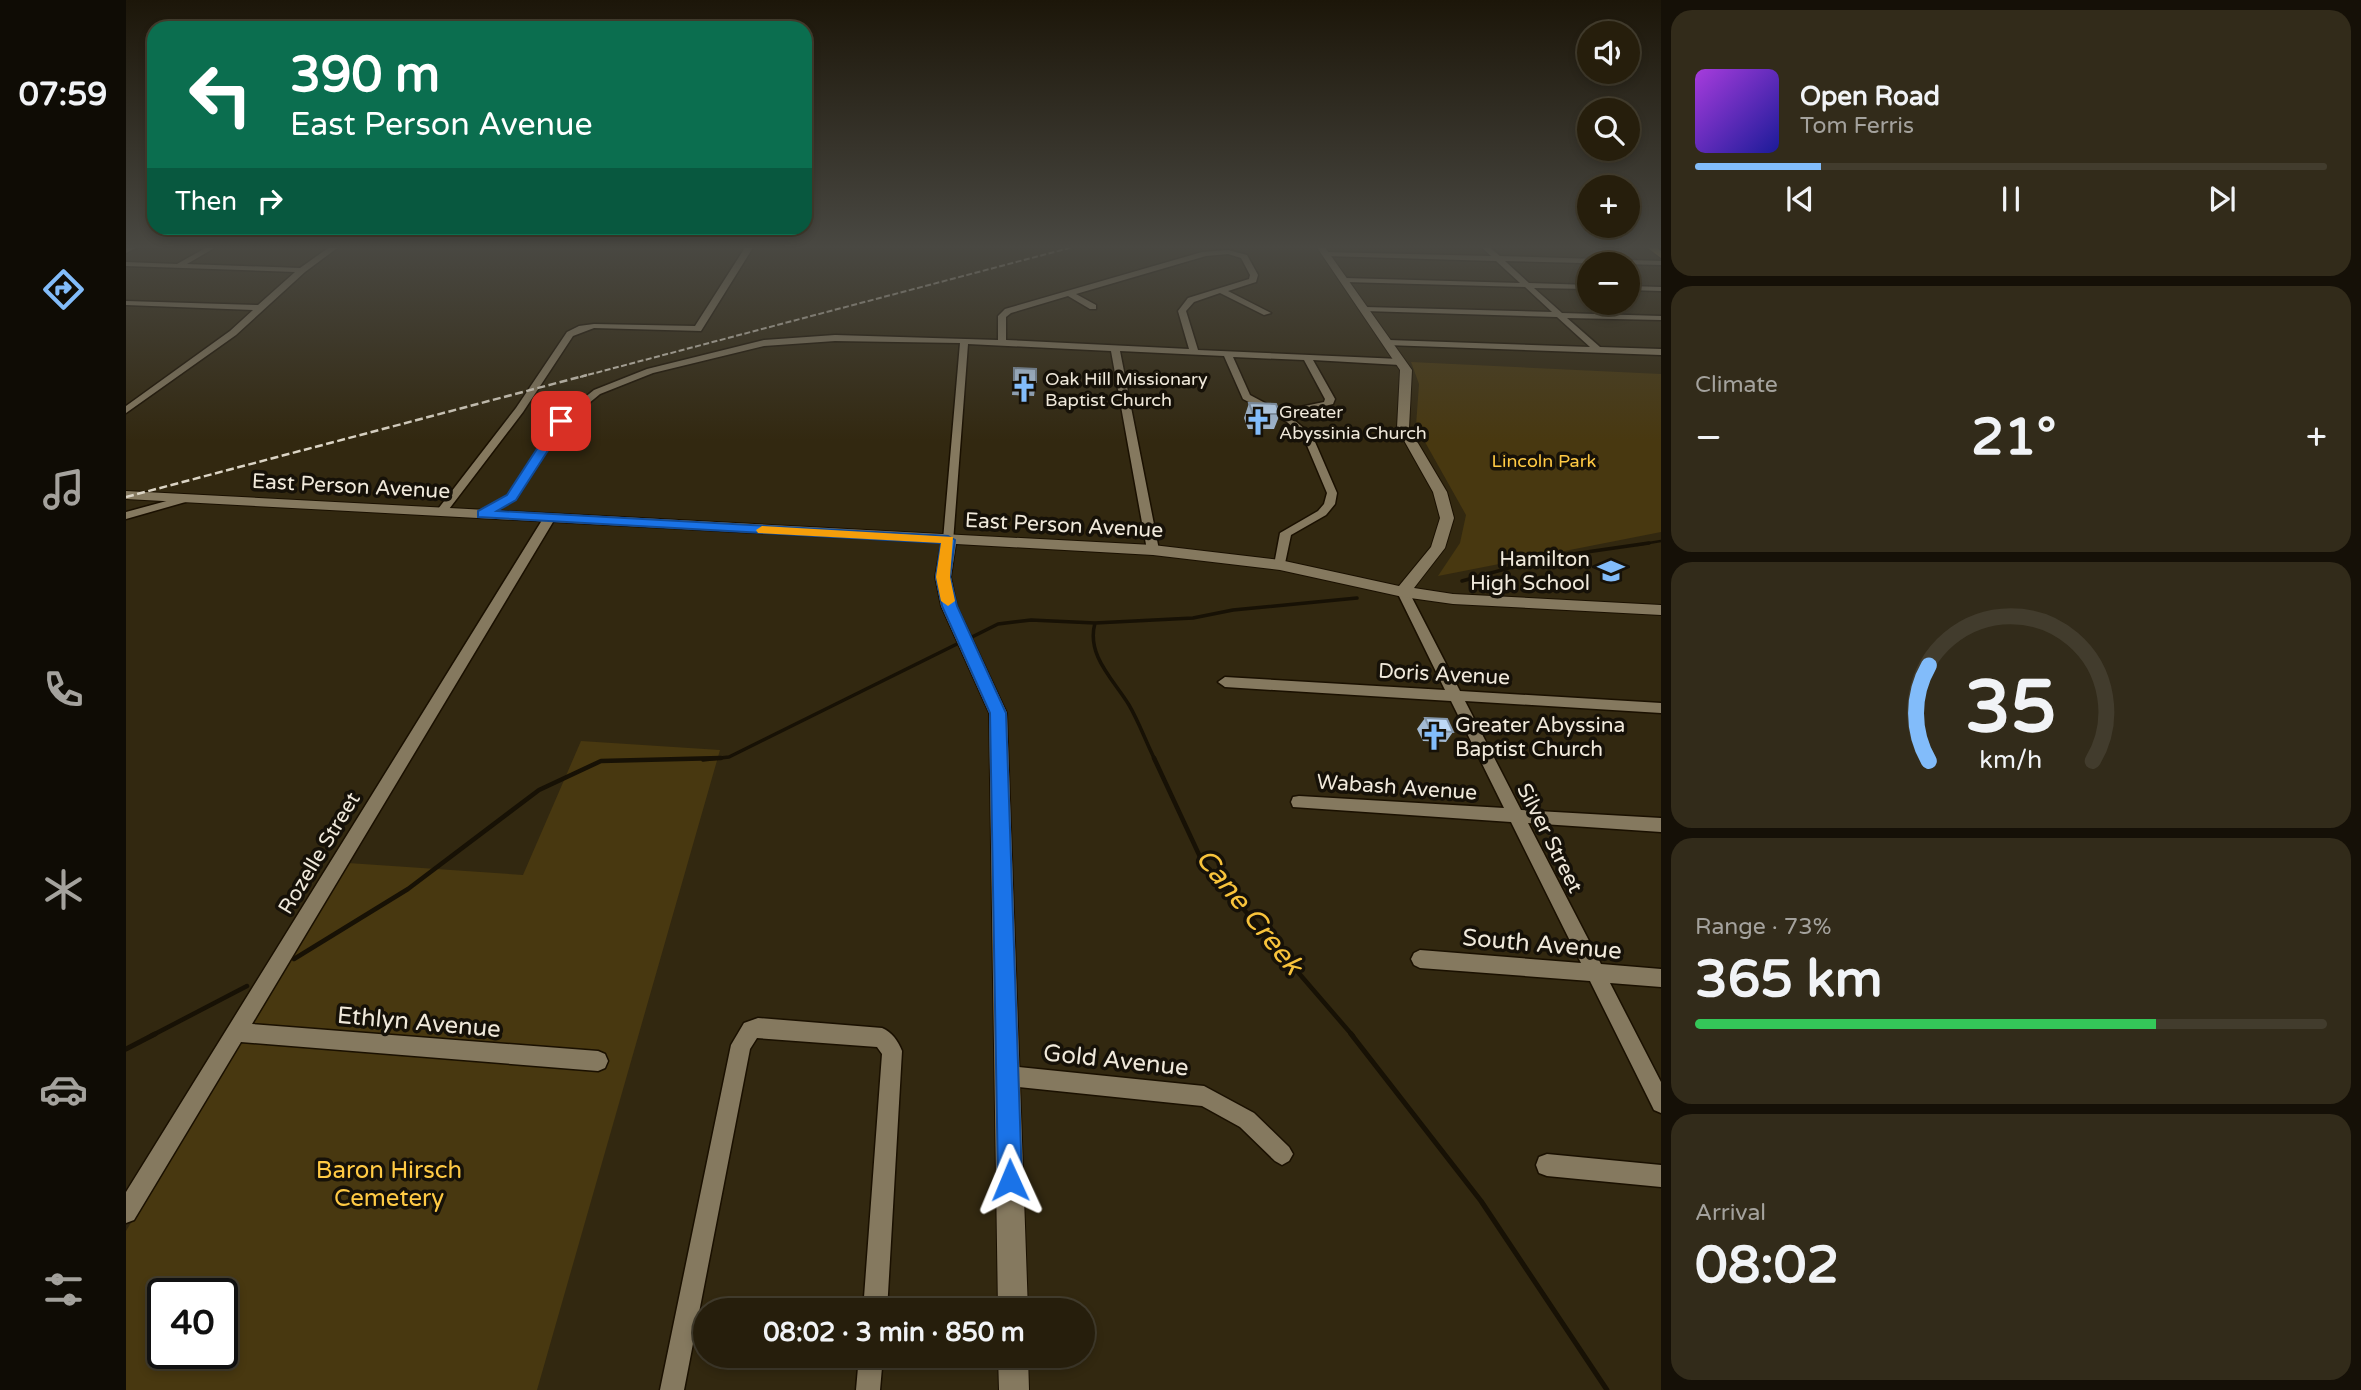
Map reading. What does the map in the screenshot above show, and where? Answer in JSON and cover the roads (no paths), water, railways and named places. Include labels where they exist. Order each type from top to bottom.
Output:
[{"type":"street","points":[[126,410],[233,334],[258,311]]},
{"type":"street","points":[[442,511],[520,411],[570,334],[582,328],[698,329],[709,311]]},
{"type":"street","points":[[1002,343],[1002,316],[1009,311]]},
{"type":"street","points":[[1182,311],[1194,351]]},
{"type":"street","points":[[1264,311],[1268,313]]},
{"type":"street","points":[[1366,311],[1406,370],[1403,428],[1440,492],[1447,518],[1438,548],[1403,592]]},
{"type":"street","points":[[1425,311],[1661,318]]},
{"type":"street","points":[[1553,311],[1598,350]]},
{"type":"street","points":[[483,514],[512,497],[561,421],[597,392],[650,371],[764,343],[835,338],[964,341],[1400,362]]},
{"type":"street","points":[[964,341],[943,577],[954,615],[978,663],[998,713],[1013,1298]]},
{"type":"street","points":[[1389,343],[1661,352]]},
{"type":"street","points":[[1115,348],[1153,550]]},
{"type":"street","points":[[1227,353],[1246,397],[1258,406],[1280,414],[1307,435],[1332,493],[1329,504],[1322,513],[1286,533],[1280,565]]},
{"type":"street","points":[[1280,414],[1328,404],[1330,399],[1306,356]]},
{"type":"street","name":"East Person Avenue","points":[[126,495],[1153,550],[1280,565],[1403,592],[1453,599],[1661,610]]},
{"type":"street","points":[[126,516],[186,499]]},
{"type":"street","name":"Rozelle Street","points":[[126,1212],[551,517]]},
{"type":"street","name":"Silver Street","points":[[1403,592],[1661,1103]]},
{"type":"street","name":"Doris Avenue","points":[[1225,682],[1661,708]]},
{"type":"street","name":"Wabash Avenue","points":[[1299,802],[1661,825]]},
{"type":"street","name":"South Avenue","points":[[1420,959],[1661,978]]},
{"type":"street","points":[[672,1390],[741,1045],[751,1030],[758,1028],[882,1038],[892,1051],[876,1298]]},
{"type":"street","name":"Ethlyn Avenue","points":[[236,1032],[598,1061]]},
{"type":"street","name":"Gold Avenue","points":[[1008,1076],[1204,1096],[1247,1119],[1282,1154]]},
{"type":"street","points":[[1547,1165],[1661,1176]]},
{"type":"street","points":[[869,1390],[870,1368]]},
{"type":"street","points":[[1013,1368],[1014,1390]]},
{"type":"waterway","name":"Cane Creek","points":[[1649,543],[1661,541]]},
{"type":"waterway","name":"Cane Creek","points":[[1462,581],[1545,558],[1649,543]]},
{"type":"waterway","name":"Cane Creek","points":[[1637,545],[1649,543]]},
{"type":"waterway","name":"Cane Creek","points":[[1095,623],[1193,618],[1233,610],[1357,598]]},
{"type":"waterway","points":[[968,639],[998,624],[1031,620],[1095,623]]},
{"type":"waterway","name":"Cane Creek","points":[[1095,623],[1094,646],[1098,656],[1133,712],[1155,760]]},
{"type":"waterway","points":[[720,758],[729,757],[961,642]]},
{"type":"waterway","points":[[294,959],[408,889],[539,790],[601,761],[720,758]]},
{"type":"waterway","points":[[703,760],[720,758]]},
{"type":"waterway","name":"Cane Creek","points":[[1154,758],[1202,861],[1353,1036]]},
{"type":"waterway","points":[[151,1036],[247,986]]},
{"type":"waterway","points":[[126,1049],[155,1034]]},
{"type":"waterway","name":"Cane Creek","points":[[1351,1034],[1481,1201],[1607,1390]]},
{"type":"railway","points":[[580,377],[831,311]]},
{"type":"railway","points":[[126,497],[587,375]]},
{"type":"place","name":"Oak Hill Missionary Baptist Church","points":[[1024,389]]},
{"type":"place","name":"Greater Abyssinia Church","points":[[1258,422]]},
{"type":"place","name":"Hamilton High School","points":[[1611,571]]},
{"type":"place","name":"Greater Abyssina Baptist Church","points":[[1434,737]]},
{"type":"park label","name":"Lincoln Park","points":[[1544,461]]},
{"type":"park label","name":"Baron Hirsch Cemetery","points":[[389,1184]]}]
